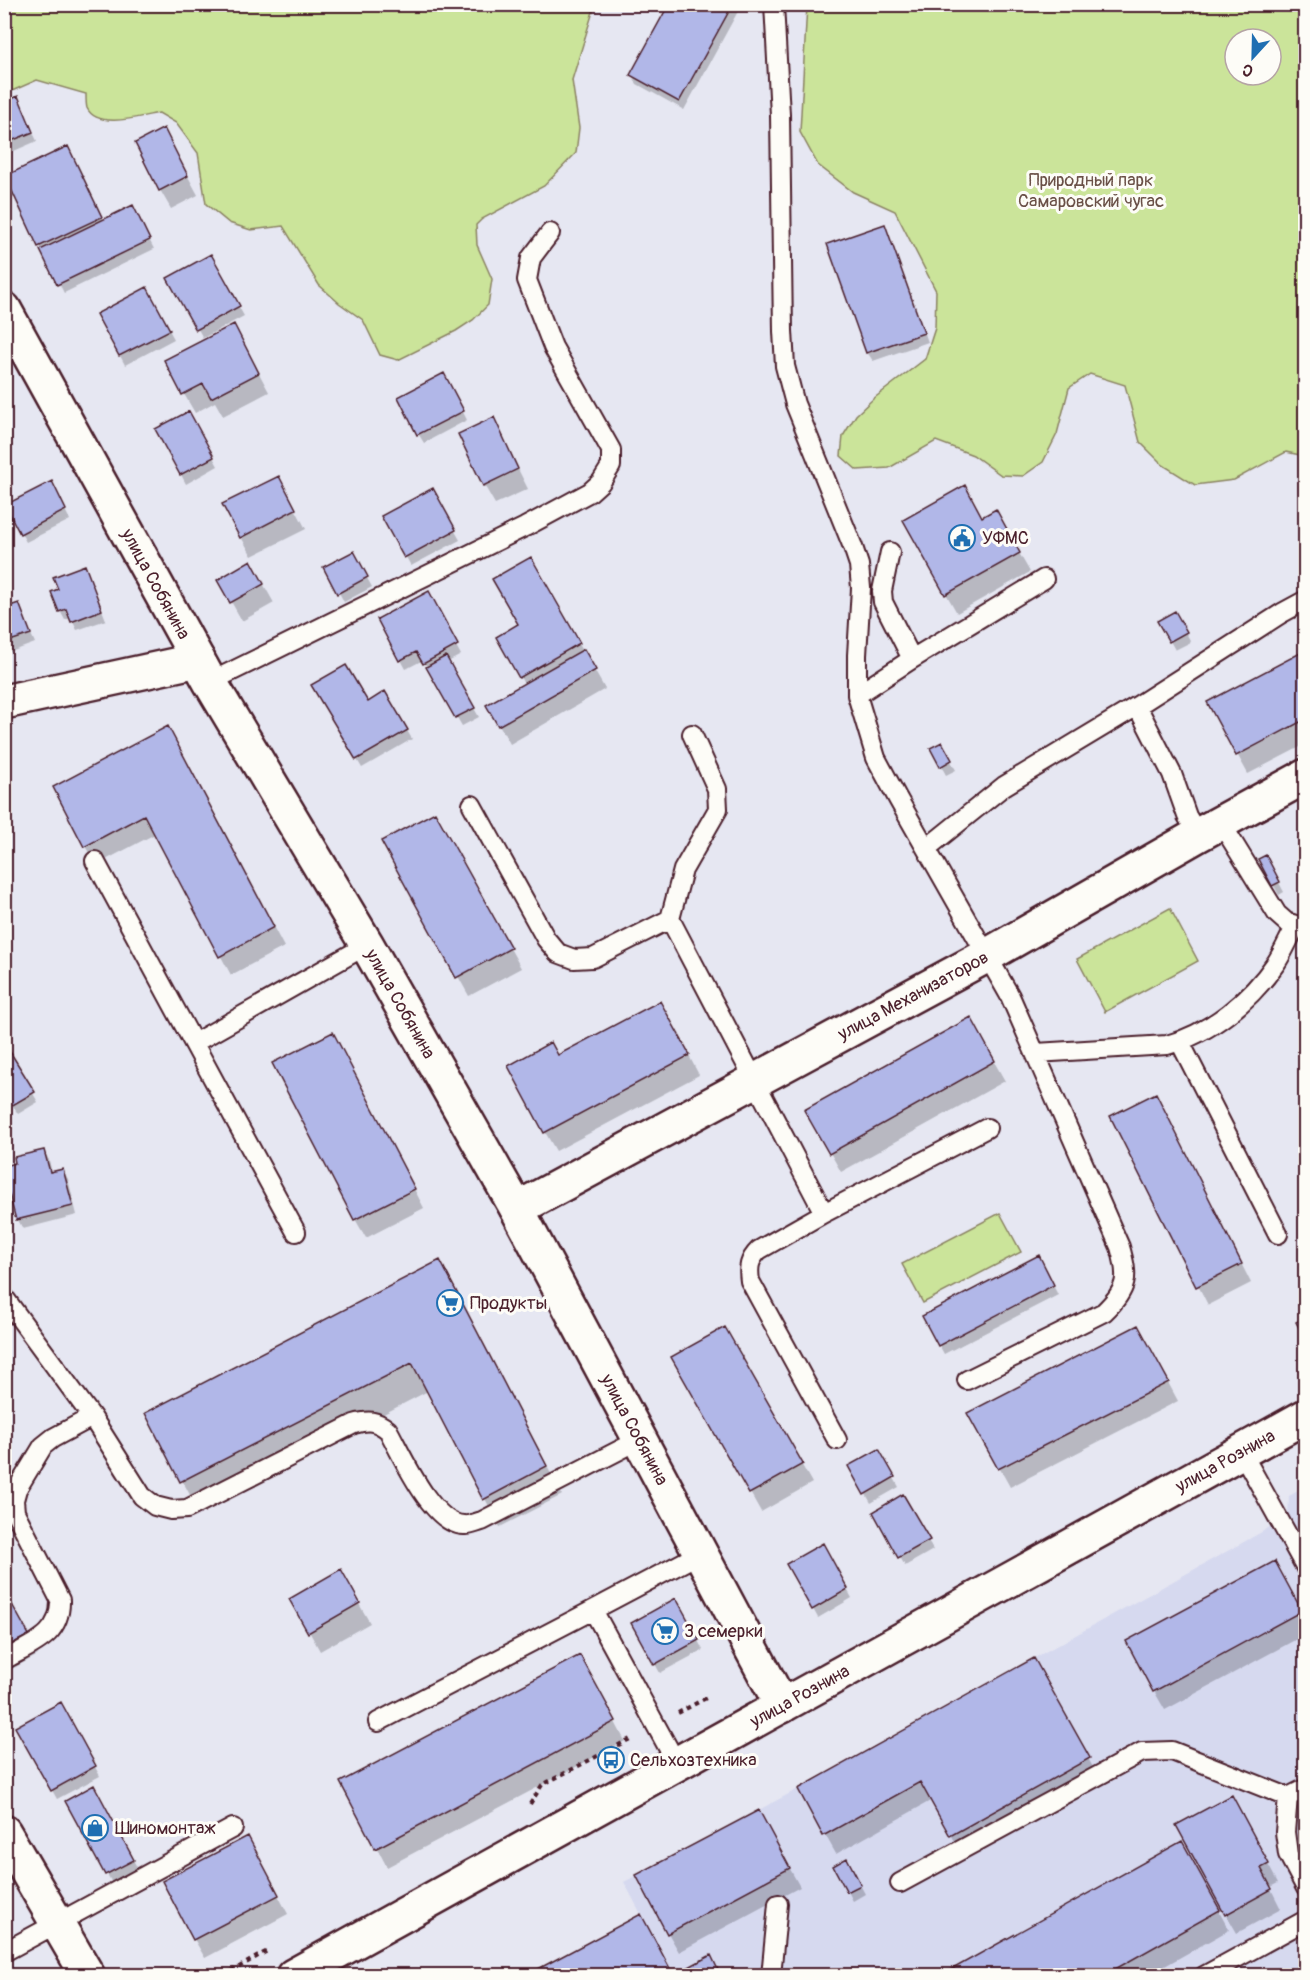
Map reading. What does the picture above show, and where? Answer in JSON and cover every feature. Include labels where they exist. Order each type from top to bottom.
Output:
[{"type":"street","name":"улица Собянина","points":[[4,309],[204,671],[367,945],[518,1209],[782,1706]]},
{"type":"street","points":[[4,702],[204,671]]},
{"type":"street","name":"улица Механизаторов","points":[[518,1209],[988,955],[1305,776]]},
{"type":"street","name":"улица Рознина","points":[[293,1976],[1305,1416]]},
{"type":"street","points":[[4,1832],[88,1976]]},
{"type":"lane","points":[[774,4],[778,53],[785,366],[795,404],[854,547],[859,565],[861,588],[857,695],[876,758],[1010,996],[1120,1246],[1126,1266],[1125,1283],[1118,1299],[1104,1312],[967,1380]]},
{"type":"lane","points":[[204,671],[525,527],[590,492],[601,482],[610,466],[611,450],[553,347],[527,280],[531,258],[550,233]]},
{"type":"lane","points":[[890,552],[882,591],[883,602],[912,659]]},
{"type":"lane","points":[[857,695],[1044,579]]},
{"type":"lane","points":[[927,848],[1004,786],[1137,706],[1305,600]]},
{"type":"lane","points":[[1036,1053],[1167,1045],[1180,1042],[1215,1023],[1239,1005],[1259,985],[1301,927],[1286,922],[1277,914],[1209,829],[1187,816],[1172,774],[1137,706]]},
{"type":"lane","points":[[692,734],[717,789],[718,809],[683,870],[670,919],[824,1213]]},
{"type":"lane","points":[[472,805],[546,939],[558,953],[574,959],[593,958],[670,919]]},
{"type":"lane","points":[[96,861],[296,1232]]},
{"type":"lane","points":[[194,1043],[367,945]]},
{"type":"lane","points":[[1180,1042],[1278,1234]]},
{"type":"lane","points":[[837,1440],[750,1281],[748,1269],[750,1258],[759,1250],[824,1213],[987,1128]]},
{"type":"lane","points":[[4,1297],[92,1417],[142,1496],[155,1506],[171,1510],[187,1509],[354,1424],[367,1420],[379,1423],[388,1430],[432,1506],[447,1520],[464,1526],[482,1521],[641,1439]]},
{"type":"lane","points":[[4,1660],[44,1638],[54,1628],[61,1613],[60,1600],[15,1512],[14,1500],[17,1489],[43,1446],[92,1417]]},
{"type":"lane","points":[[1241,1451],[1305,1568]]},
{"type":"lane","points":[[378,1722],[701,1553]]},
{"type":"lane","points":[[593,1610],[677,1764]]},
{"type":"lane","points":[[900,1883],[1142,1752],[1172,1750],[1288,1797],[1305,1788]]},
{"type":"lane","points":[[1288,1797],[1285,1832],[1288,1854],[1305,1888]]},
{"type":"lane","points":[[4,1952],[233,1828]]},
{"type":"lane","points":[[771,1976],[778,1904]]},
{"type":"lane","points":[[1204,1976],[1305,1920]]},
{"type":"path","points":[[522,1808],[532,1803],[542,1785],[706,1698]]},
{"type":"path","points":[[223,1976],[274,1947]]},
{"type":"shaded area","points":[[1305,1487],[1305,1975],[525,1976],[641,1914],[624,1882],[798,1789],[1260,1533],[1288,1516],[1289,1496]]},
{"type":"shaded area","points":[[5,1951],[18,1975],[5,1975]]},
{"type":"green space","points":[[5,4],[595,4],[572,80],[579,128],[576,153],[544,186],[482,219],[476,225],[477,245],[492,279],[488,305],[473,320],[456,331],[398,360],[380,355],[363,320],[319,285],[283,226],[251,230],[229,223],[206,204],[198,153],[176,123],[159,113],[120,120],[100,118],[92,115],[87,108],[86,94],[37,80],[5,94]]},
{"type":"green space","name":"Природный парк Самаровский чугас","points":[[807,5],[1305,5],[1305,456],[1286,452],[1234,480],[1195,485],[1163,465],[1140,442],[1125,385],[1090,374],[1069,388],[1057,434],[1043,462],[1023,476],[1001,475],[973,455],[936,441],[889,468],[857,470],[841,456],[843,436],[856,415],[873,399],[925,359],[935,328],[936,291],[895,211],[853,192],[818,165],[800,132]]},
{"type":"green space","points":[[1170,908],[1198,961],[1105,1012],[1077,959]]},
{"type":"green space","points":[[1000,1213],[1021,1252],[923,1303],[902,1264]]},
{"type":"building","points":[[669,4],[733,4],[679,102],[630,75]]},
{"type":"building","points":[[18,96],[33,132],[4,144],[4,102]]},
{"type":"building","points":[[164,128],[188,176],[159,191],[135,143]]},
{"type":"building","points":[[68,146],[102,217],[38,247],[5,176]]},
{"type":"building","points":[[133,205],[150,240],[57,285],[40,250]]},
{"type":"building","points":[[885,224],[924,333],[866,353],[827,244]]},
{"type":"building","points":[[211,254],[240,306],[196,330],[167,278]]},
{"type":"building","points":[[147,287],[170,330],[119,356],[96,314]]},
{"type":"building","points":[[234,324],[259,373],[211,398],[203,384],[182,395],[164,360]]},
{"type":"building","points":[[444,373],[464,411],[417,435],[398,397]]},
{"type":"building","points":[[189,411],[214,457],[180,475],[155,429]]},
{"type":"building","points":[[494,417],[518,469],[483,486],[458,434]]},
{"type":"building","points":[[279,476],[296,509],[240,538],[222,504]]},
{"type":"building","points":[[52,481],[66,510],[20,534],[5,505]]},
{"type":"building","points":[[965,485],[982,517],[996,509],[1020,553],[945,595],[903,520]]},
{"type":"building","points":[[433,488],[456,530],[404,558],[381,516]]},
{"type":"building","points":[[354,551],[368,577],[337,594],[323,567]]},
{"type":"building","points":[[531,557],[580,643],[519,678],[496,637],[518,624],[492,579]]},
{"type":"building","points":[[251,560],[264,584],[230,603],[217,580]]},
{"type":"building","points":[[85,565],[102,610],[71,622],[66,609],[59,612],[51,592],[58,589],[53,577]]},
{"type":"building","points":[[429,591],[458,645],[423,664],[416,652],[399,661],[377,619]]},
{"type":"building","points":[[19,603],[31,634],[4,643],[4,608]]},
{"type":"building","points":[[1175,611],[1187,632],[1169,642],[1157,621]]},
{"type":"building","points":[[584,649],[596,670],[498,726],[486,705]]},
{"type":"building","points":[[1306,650],[1306,719],[1236,756],[1207,702]]},
{"type":"building","points":[[446,656],[475,708],[455,718],[426,667]]},
{"type":"building","points":[[346,665],[368,702],[385,691],[408,730],[356,760],[311,685]]},
{"type":"building","points":[[168,726],[274,927],[219,957],[144,815],[84,847],[53,787]]},
{"type":"building","points":[[942,742],[952,760],[940,767],[930,748]]},
{"type":"building","points":[[435,812],[511,948],[456,978],[381,841]]},
{"type":"building","points":[[1306,835],[1306,852],[1298,839]]},
{"type":"building","points":[[1266,855],[1280,882],[1272,886],[1258,859]]},
{"type":"building","points":[[660,1001],[690,1055],[544,1133],[508,1066],[551,1042],[558,1055]]},
{"type":"building","points":[[971,1017],[995,1061],[829,1154],[804,1110]]},
{"type":"building","points":[[333,1032],[415,1189],[354,1220],[272,1063]]},
{"type":"building","points":[[4,1042],[35,1092],[11,1106],[4,1095]]},
{"type":"building","points":[[1156,1093],[1242,1264],[1196,1287],[1110,1116]]},
{"type":"building","points":[[44,1150],[50,1172],[63,1169],[73,1206],[16,1220],[4,1176],[4,1166],[15,1163],[14,1157]]},
{"type":"building","points":[[1039,1255],[1054,1285],[938,1346],[922,1316]]},
{"type":"building","points":[[440,1260],[547,1466],[483,1500],[412,1363],[180,1482],[145,1413]]},
{"type":"building","points":[[1306,1317],[1306,1341],[1296,1322]]},
{"type":"building","points":[[1138,1325],[1169,1382],[998,1469],[967,1413]]},
{"type":"building","points":[[725,1327],[803,1464],[749,1494],[671,1357]]},
{"type":"building","points":[[879,1449],[895,1477],[864,1495],[848,1466]]},
{"type":"building","points":[[903,1494],[930,1540],[898,1558],[873,1512]]},
{"type":"building","points":[[823,1543],[848,1589],[812,1610],[786,1564]]},
{"type":"building","points":[[1275,1561],[1302,1611],[1153,1692],[1126,1641]]},
{"type":"building","points":[[341,1569],[360,1603],[308,1633],[289,1599]]},
{"type":"building","points":[[4,1590],[29,1635],[4,1648]]},
{"type":"building","name":"3 семерки","points":[[676,1598],[699,1640],[654,1665],[631,1623]]},
{"type":"building","points":[[580,1655],[616,1721],[375,1849],[340,1782]]},
{"type":"building","points":[[1034,1658],[1090,1758],[950,1836],[920,1782],[823,1836],[798,1789]]},
{"type":"building","points":[[61,1702],[96,1766],[51,1791],[15,1727]]},
{"type":"building","points":[[94,1785],[134,1860],[105,1875],[65,1801]]},
{"type":"building","points":[[1232,1795],[1269,1864],[1261,1868],[1272,1889],[1225,1915],[1176,1825]]},
{"type":"building","points":[[759,1810],[790,1868],[667,1934],[636,1875]]},
{"type":"building","points":[[248,1836],[279,1895],[193,1940],[162,1881]]},
{"type":"building","points":[[1182,1841],[1220,1910],[1103,1976],[940,1976]]},
{"type":"building","points":[[847,1858],[861,1885],[847,1892],[833,1866]]},
{"type":"building","points":[[641,1914],[674,1976],[525,1976]]},
{"type":"building","points":[[711,1955],[721,1976],[674,1976],[674,1975]]},
{"type":"place","name":"УФМС","points":[[962,538]]},
{"type":"place","name":"Продукты","points":[[450,1303]]},
{"type":"place","name":"3 семерки","points":[[665,1631]]},
{"type":"place","name":"Сельхозтехника","points":[[611,1760]]},
{"type":"place","name":"Шиномонтаж","points":[[95,1828]]}]
